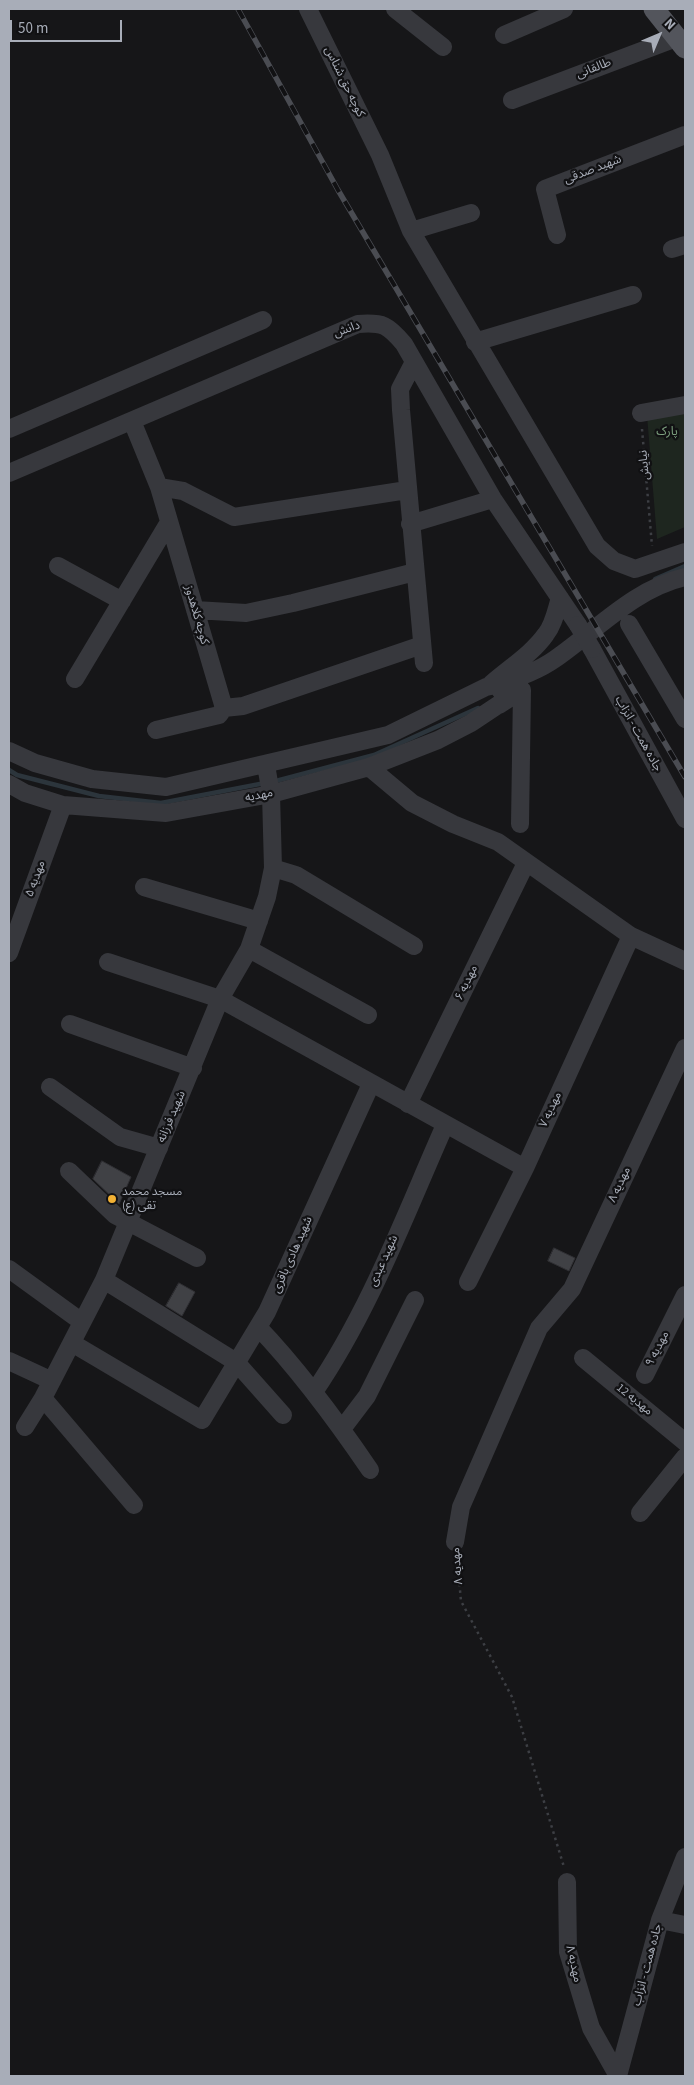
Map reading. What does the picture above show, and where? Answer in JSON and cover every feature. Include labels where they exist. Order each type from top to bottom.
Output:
[{"type":"main road","points":[[654,9],[681,43]]},
{"type":"street","name":"کوچه حق شناس","points":[[308,9],[380,155],[411,231],[476,342],[505,387],[597,546],[614,561],[635,569],[685,552]]},
{"type":"street","points":[[395,9],[443,47]]},
{"type":"street","points":[[504,36],[564,9]]},
{"type":"street","name":"طالقانی","points":[[512,100],[681,43]]},
{"type":"street","name":"شهید صدقی","points":[[556,235],[545,189],[685,134]]},
{"type":"street","points":[[411,231],[471,213]]},
{"type":"street","points":[[476,342],[633,295]]},
{"type":"street","points":[[9,429],[263,320]]},
{"type":"street","name":"دانش","points":[[9,473],[358,324],[374,322],[390,327],[404,344],[493,499],[578,625]]},
{"type":"street","points":[[414,362],[400,388],[407,490],[424,663]]},
{"type":"street","points":[[641,413],[685,405]]},
{"type":"street","name":"کوچه کلاهدوز","points":[[132,421],[159,487],[224,708]]},
{"type":"street","points":[[159,487],[184,491],[234,518],[407,490]]},
{"type":"street","points":[[410,524],[493,499]]},
{"type":"street","points":[[75,679],[169,522]]},
{"type":"street","points":[[58,566],[122,601]]},
{"type":"street","points":[[195,610],[246,613],[415,572]]},
{"type":"street","points":[[9,751],[35,763],[92,779],[166,787],[388,735],[491,686],[516,679],[554,660],[643,593],[678,578]]},
{"type":"street","points":[[491,686],[532,650],[547,634],[553,623],[560,598]]},
{"type":"street","points":[[629,624],[685,719]]},
{"type":"street","name":"جاده همت - انزاب","points":[[578,625],[685,819]]},
{"type":"street","points":[[156,730],[219,715],[224,708],[243,706],[422,645]]},
{"type":"street","points":[[491,686],[502,691],[504,695],[504,701],[498,706]]},
{"type":"street","name":"مهدیه","points":[[9,784],[25,793],[63,804],[166,814],[271,794],[370,767],[438,740],[522,690],[520,824]]},
{"type":"street","name":"شهید فرزانه","points":[[25,1427],[43,1398],[104,1280],[220,999],[249,949],[259,921],[272,868],[271,794],[266,765]]},
{"type":"street","points":[[370,767],[412,804],[453,824],[498,842],[631,936],[685,961]]},
{"type":"street","name":"مهدیه ۵","points":[[9,952],[63,804]]},
{"type":"street","name":"مهدیه ۶","points":[[408,1104],[526,863]]},
{"type":"street","points":[[272,868],[296,875],[414,946]]},
{"type":"street","points":[[144,887],[259,921]]},
{"type":"street","name":"مهدیه ۷","points":[[468,1282],[524,1168],[631,936]]},
{"type":"street","points":[[249,949],[368,1015]]},
{"type":"street","points":[[108,962],[220,999],[524,1168]]},
{"type":"street","points":[[70,1024],[193,1068]]},
{"type":"street","name":"مهدیه ۸","points":[[455,1542],[462,1507],[539,1328],[572,1289],[685,1048]]},
{"type":"street","name":"شهید هادی باقری","points":[[72,1343],[146,1385],[202,1420],[267,1312],[371,1084]]},
{"type":"street","points":[[50,1087],[120,1137],[159,1148]]},
{"type":"street","name":"شهید عبدی","points":[[314,1392],[334,1363],[372,1289],[445,1124]]},
{"type":"street","points":[[69,1171],[115,1215],[197,1258]]},
{"type":"street","points":[[9,1269],[82,1322]]},
{"type":"street","points":[[104,1280],[236,1362],[283,1415]]},
{"type":"street","name":"مهدیه ۹","points":[[645,1375],[685,1296]]},
{"type":"street","points":[[342,1429],[367,1396],[415,1300]]},
{"type":"street","points":[[258,1327],[281,1351],[314,1392],[370,1470]]},
{"type":"street","name":"مهدیه 12","points":[[582,1358],[685,1442]]},
{"type":"street","points":[[9,1361],[52,1381]]},
{"type":"street","points":[[43,1398],[134,1505]]},
{"type":"street","points":[[640,1513],[685,1457]]},
{"type":"street","name":"جاده همت - انزاب","points":[[618,2076],[660,1920],[685,1857]]},
{"type":"street","name":"مهدیه ۸","points":[[567,1882],[568,1952],[591,2028],[618,2076]]},
{"type":"street","points":[[660,1920],[685,1925]]},
{"type":"path","name":"نیایش","points":[[641,413],[653,562]]},
{"type":"path","name":"مهدیه ۸","points":[[455,1542],[461,1601],[512,1697],[567,1882]]},
{"type":"green space","name":"پارک","points":[[685,411],[685,527],[657,539],[647,415]]},
{"type":"building","name":"مسجد محمد تقی (ع)","points":[[102,1161],[131,1177],[119,1204],[93,1179]]},
{"type":"building","points":[[554,1248],[575,1258],[569,1271],[548,1261]]},
{"type":"building","points":[[179,1283],[195,1292],[182,1316],[166,1306]]},
{"type":"waterway","points":[[655,579],[685,566]]},
{"type":"waterway","points":[[272,782],[374,755],[478,708]]},
{"type":"waterway","points":[[9,770],[17,775],[99,796],[161,803],[265,783]]},
{"type":"railway","points":[[238,9],[338,190],[685,777]]},
{"type":"place","name":"مسجد محمد تقی (ع)","points":[[112,1199]]}]
